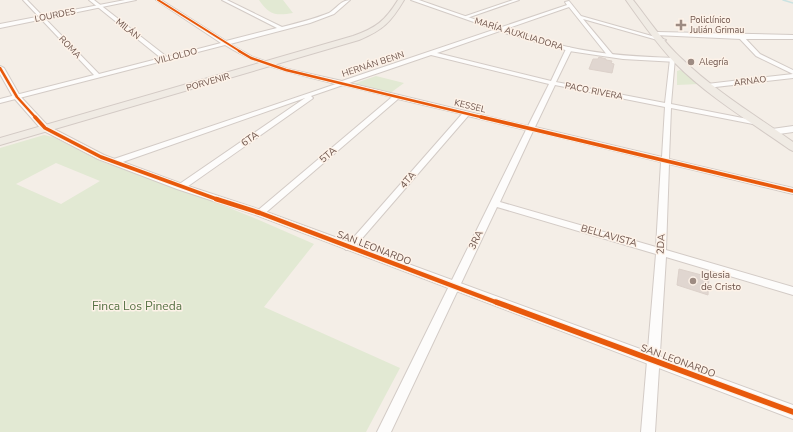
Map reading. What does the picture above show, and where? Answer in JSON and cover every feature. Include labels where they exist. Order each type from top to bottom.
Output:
[{"type":"main road","name":"PORVENIR","points":[[0,142],[339,44],[372,32],[389,21],[401,0]]},
{"type":"main road","points":[[629,0],[660,37],[675,60],[707,86],[793,147]]},
{"type":"street","name":"ROMA","points":[[25,0],[98,76]]},
{"type":"street","name":"MILÁN","points":[[91,0],[165,58]]},
{"type":"street","name":"LOURDES","points":[[0,26],[133,0]]},
{"type":"street","name":"KESSEL","points":[[158,0],[225,43],[252,58],[302,74],[793,191]]},
{"type":"street","points":[[224,0],[282,29]]},
{"type":"street","name":"VILLOLDO","points":[[0,101],[282,29],[321,17],[339,8],[348,0]]},
{"type":"street","name":"MARÍA AUXILIADORA","points":[[414,0],[502,30],[569,49],[663,61],[675,60]]},
{"type":"street","points":[[465,17],[517,0]]},
{"type":"street","points":[[568,3],[581,17],[610,55]]},
{"type":"street","name":"HERNÁN BENN","points":[[114,162],[341,83],[502,30],[568,3]]},
{"type":"street","points":[[581,17],[660,37],[793,37]]},
{"type":"street","points":[[741,37],[758,55],[793,72]]},
{"type":"street","name":"3RA","points":[[384,432],[453,286],[495,203],[569,49]]},
{"type":"street","name":"PACO RIVERA","points":[[432,53],[553,83],[758,123]]},
{"type":"street","name":"MARÍA AUXILIADORA","points":[[649,59],[675,60]]},
{"type":"street","name":"2DA","points":[[648,432],[661,252],[668,106],[675,60]]},
{"type":"street","name":"SAN LEONARDO","points":[[0,68],[17,97],[45,128],[114,162],[181,187],[260,213],[349,248],[793,412]]},
{"type":"street","name":"ARNAO","points":[[707,86],[793,76]]},
{"type":"street","name":"6TA","points":[[181,187],[320,91]]},
{"type":"street","name":"5TA","points":[[260,213],[396,97]]},
{"type":"street","name":"4TA","points":[[349,248],[467,113]]},
{"type":"street","points":[[775,134],[793,129]]},
{"type":"street","points":[[775,134],[793,134]]},
{"type":"street","name":"BELLAVISTA","points":[[495,203],[793,291]]},
{"type":"green space","points":[[259,0],[283,0],[293,13],[273,13],[266,9]]},
{"type":"green space","points":[[680,70],[699,84],[677,85],[677,71]]},
{"type":"green space","points":[[376,76],[404,83],[389,94],[353,84]]},
{"type":"green space","name":"Finca Los Pineda","points":[[44,135],[53,137],[105,163],[180,188],[314,244],[264,307],[400,368],[366,432],[0,432],[0,148]],"holes":[[[56,163],[100,181],[61,204],[16,184]]]},
{"type":"building","points":[[599,57],[612,61],[611,63],[614,64],[612,73],[589,69],[593,59],[598,59]]},
{"type":"building","name":"Iglesia de Cristo","points":[[679,269],[709,277],[708,295],[677,285]]},
{"type":"waterway","points":[[783,0],[793,3]]},
{"type":"cycle path","points":[[158,0],[238,51],[251,58],[286,70],[793,191]]},
{"type":"cycle path","points":[[0,68],[17,97],[45,128],[101,157],[181,187],[260,213],[793,412]]},
{"type":"place","name":"Policlínico Julián Grimau","points":[[681,25]]},
{"type":"place","name":"Alegría","points":[[691,62]]},
{"type":"place","name":"Iglesia de Cristo","points":[[693,281]]}]
